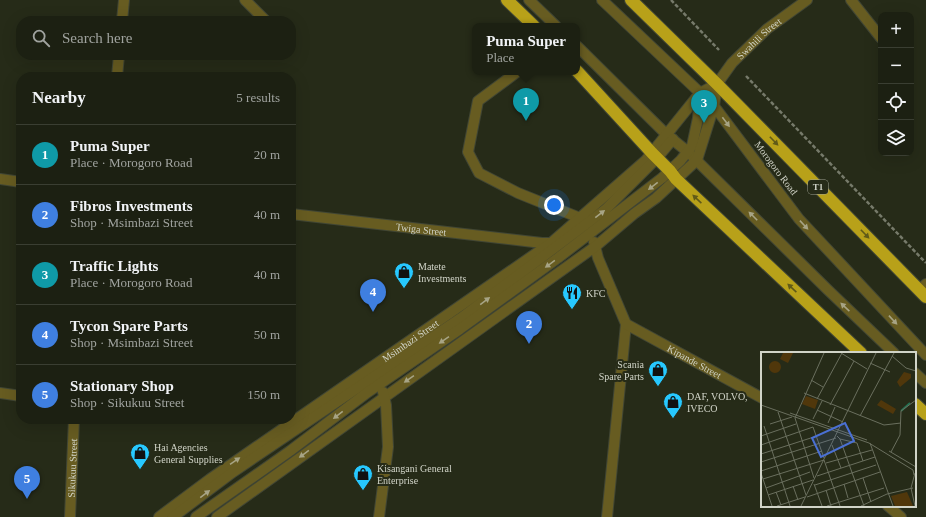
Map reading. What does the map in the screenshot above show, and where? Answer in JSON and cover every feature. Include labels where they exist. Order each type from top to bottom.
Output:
[{"type":"highway","points":[[507,0],[531,23]]},
{"type":"highway","name":"Morogoro Road","points":[[631,0],[924,290]]},
{"type":"highway","points":[[580,74],[673,175],[860,352]]},
{"type":"highway","points":[[916,405],[926,414]]},
{"type":"street","points":[[122,16],[124,0]]},
{"type":"street","points":[[245,0],[261,16]]},
{"type":"street","points":[[529,0],[553,23]]},
{"type":"street","name":"Morogoro Road","points":[[602,0],[714,106],[799,219],[926,355]]},
{"type":"street","name":"Swahili Street","points":[[717,84],[732,63],[767,28],[806,0]]},
{"type":"street","points":[[850,0],[878,34]]},
{"type":"street","points":[[580,49],[670,137],[697,160],[893,352]]},
{"type":"street","points":[[117,72],[119,60]]},
{"type":"street","points":[[513,75],[478,101],[468,152],[479,173],[585,225],[596,246],[598,258],[626,324],[607,517]]},
{"type":"street","points":[[217,517],[596,246],[635,213],[656,198],[692,146],[698,118],[700,93],[717,84]]},
{"type":"street","points":[[196,517],[290,451],[380,378],[585,225],[697,160],[714,106],[717,84]]},
{"type":"street","name":"Msimbazi Street","points":[[296,419],[551,243],[585,225],[655,156],[700,93]]},
{"type":"street","points":[[0,179],[16,181]]},
{"type":"street","name":"Twiga Street","points":[[296,215],[551,243]]},
{"type":"street","name":"Kipande Street","points":[[626,324],[761,397]]},
{"type":"street","points":[[379,362],[380,378],[386,405],[388,447],[379,517]]},
{"type":"street","points":[[916,374],[926,383]]},
{"type":"street","points":[[173,517],[233,472],[380,378]]},
{"type":"street","points":[[0,393],[16,395]]},
{"type":"street","name":"Sikukuu Street","points":[[70,517],[74,424]]},
{"type":"street","name":"Msimbazi Street","points":[[159,517],[210,478],[289,424]]},
{"type":"street","points":[[889,507],[901,517]]},
{"type":"path","points":[[671,0],[710,42],[759,89],[926,263]]},
{"type":"place","name":"Puma Super","points":[[526,121]]},
{"type":"place","name":"Traffic Lights","points":[[704,123]]},
{"type":"place","name":"Matete Investments","points":[[404,289]]},
{"type":"place","name":"KFC","points":[[572,310]]},
{"type":"place","name":"Tycon Spare Parts","points":[[373,312]]},
{"type":"place","name":"Fibros Investments","points":[[529,344]]},
{"type":"place","name":"Scania Spare Parts","points":[[658,387]]},
{"type":"place","name":"DAF, VOLVO, IVECO","points":[[673,419]]},
{"type":"place","name":"Hai Agencies General Supplies","points":[[140,470]]},
{"type":"place","name":"Kisangani General Enterprise","points":[[363,491]]},
{"type":"place","name":"Stationary Shop","points":[[27,499]]}]
